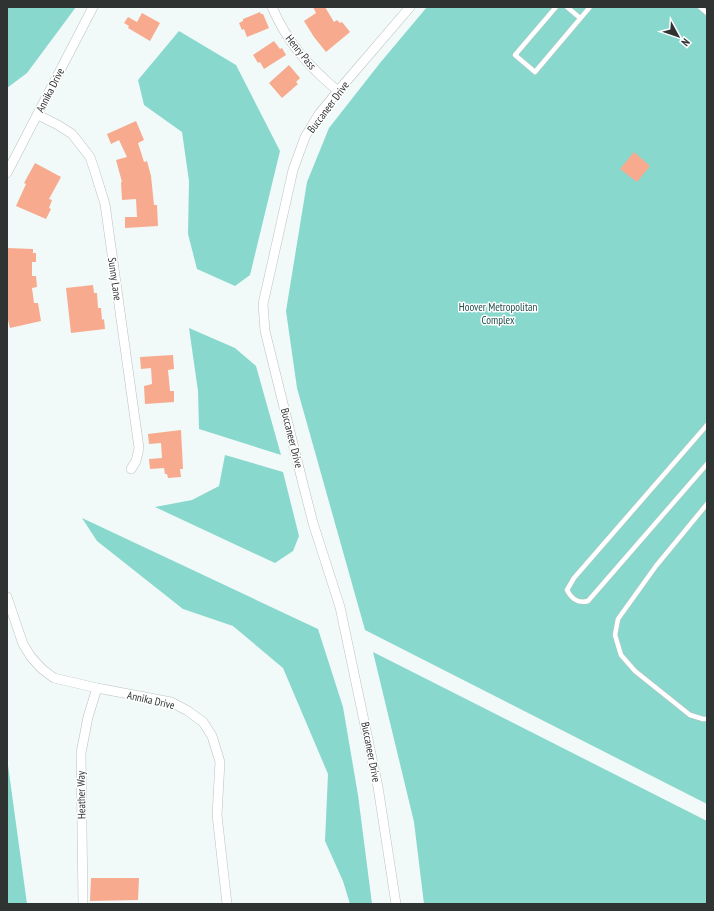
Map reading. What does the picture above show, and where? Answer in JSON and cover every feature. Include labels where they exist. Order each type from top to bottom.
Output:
[{"type":"street","name":"Annika Drive","points":[[7,173],[93,7]]},
{"type":"street","name":"Henry Pass","points":[[272,7],[288,39],[307,63],[338,91]]},
{"type":"street","name":"Buccaneer Drive","points":[[396,904],[376,780],[340,607],[305,492],[265,331],[263,304],[293,170],[305,137],[320,114],[338,91],[410,7]]},
{"type":"street","name":"Sunny Lane","points":[[38,115],[72,134],[82,146],[90,157],[105,204],[139,448],[139,454],[131,469]]},
{"type":"street","name":"Annika Drive","points":[[7,597],[23,644],[31,657],[54,678],[171,702],[188,711],[203,722],[212,736],[220,762],[217,815],[227,904]]},
{"type":"street","name":"Heather Way","points":[[83,904],[81,753],[88,717],[97,688]]},
{"type":"lane","points":[[556,7],[515,55],[535,72],[590,7]]},
{"type":"lane","points":[[567,7],[580,18]]},
{"type":"lane","points":[[700,7],[707,13]]},
{"type":"lane","points":[[707,425],[574,578],[567,590],[569,595],[575,600],[582,602],[588,601],[707,464]]},
{"type":"lane","points":[[707,504],[656,566],[618,619],[615,635],[621,655],[635,671],[690,715],[707,719]]},
{"type":"green space","points":[[7,7],[76,7],[27,73],[7,88]]},
{"type":"green space","name":"Hoover Metropolitan Complex","points":[[427,7],[707,7],[707,804],[365,630],[297,388],[286,311],[307,182],[329,128],[380,63]]},
{"type":"green space","points":[[179,31],[236,65],[280,151],[250,275],[235,286],[197,269],[188,234],[189,181],[182,132],[144,105],[138,80]]},
{"type":"green space","points":[[189,328],[235,348],[256,366],[281,455],[199,429],[198,391]]},
{"type":"green space","points":[[225,455],[283,472],[299,536],[293,551],[275,563],[155,507],[192,500],[219,486]]},
{"type":"green space","points":[[82,518],[318,629],[343,707],[358,795],[372,904],[350,904],[343,881],[325,841],[328,774],[283,668],[233,626],[183,609],[97,541]]},
{"type":"green space","points":[[373,652],[707,821],[707,904],[424,904],[414,822]]},
{"type":"green space","points":[[7,758],[27,904],[7,904]]},
{"type":"building","points":[[313,7],[325,7],[334,22],[337,20],[340,23],[342,22],[350,32],[326,52],[304,21],[316,13]]},
{"type":"building","points":[[260,12],[263,14],[269,28],[247,37],[244,29],[242,30],[239,23],[243,21],[243,19]]},
{"type":"building","points":[[142,13],[160,23],[150,41],[128,28],[129,26],[124,23],[128,17],[137,22]]},
{"type":"building","points":[[274,41],[280,49],[282,48],[286,55],[264,69],[253,55]]},
{"type":"building","points":[[289,65],[300,78],[296,82],[298,84],[282,98],[269,83]]},
{"type":"building","points":[[136,121],[144,140],[138,143],[144,162],[147,161],[151,176],[154,205],[157,205],[158,226],[125,228],[125,217],[137,217],[136,199],[122,200],[122,182],[116,160],[127,157],[119,140],[111,144],[107,134]]},
{"type":"building","points":[[634,152],[650,166],[637,182],[620,169]]},
{"type":"building","points":[[35,163],[61,177],[49,199],[52,200],[49,208],[51,209],[46,219],[16,206],[26,184],[24,183]]},
{"type":"building","points":[[7,248],[33,249],[33,253],[36,253],[36,262],[32,262],[32,276],[36,276],[37,287],[32,288],[34,303],[38,303],[41,321],[10,328],[8,320],[7,321]]},
{"type":"building","points":[[93,285],[94,293],[97,293],[98,308],[101,308],[102,320],[104,319],[105,329],[71,333],[66,288]]},
{"type":"building","points":[[173,355],[174,369],[168,370],[170,391],[174,391],[174,402],[145,404],[144,386],[152,384],[151,368],[141,369],[140,357]]},
{"type":"building","points":[[181,430],[183,469],[180,469],[181,477],[168,478],[167,474],[165,474],[164,468],[150,469],[149,459],[162,458],[161,443],[149,444],[148,434]]},
{"type":"building","points":[[91,878],[139,878],[138,900],[90,901]]}]
